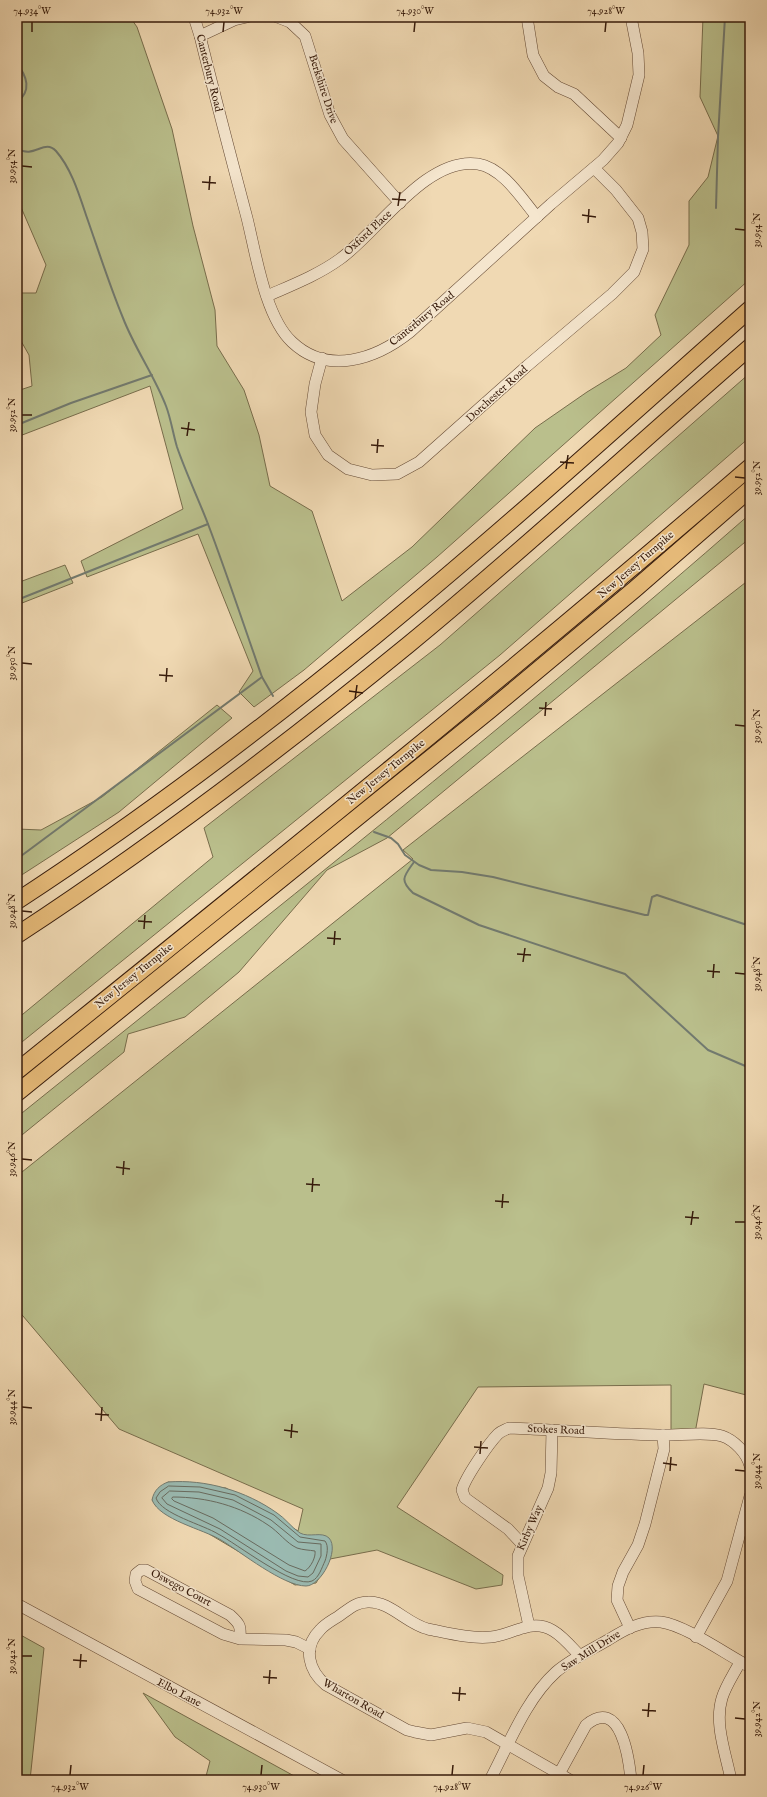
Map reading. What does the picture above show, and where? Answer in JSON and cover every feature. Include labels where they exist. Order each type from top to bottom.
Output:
[{"type":"highway","points":[[17,901],[180,787],[286,708],[348,658],[495,534],[750,309]]},
{"type":"highway","points":[[17,935],[181,823],[335,705],[498,569],[750,346]]},
{"type":"highway","name":"New Jersey Turnpike","points":[[17,1071],[423,743],[628,572],[750,467]]},
{"type":"highway","name":"New Jersey Turnpike","points":[[17,1093],[539,670],[750,490]]},
{"type":"street","name":"Canterbury Road","points":[[194,17],[267,296],[275,318],[289,338],[308,353],[322,358],[354,361],[373,356],[406,336],[611,152],[621,138],[627,125],[639,75],[638,53],[631,17]]},
{"type":"street","points":[[200,36],[234,20],[247,17]]},
{"type":"street","name":"Berkshire Drive","points":[[277,17],[290,22],[305,36],[330,115],[336,127],[358,157],[400,203]]},
{"type":"street","points":[[527,17],[533,55],[544,76],[558,86],[574,94],[621,138]]},
{"type":"street","name":"Oxford Place","points":[[267,296],[316,274],[339,260],[423,182],[446,168],[458,164],[478,164],[488,167],[504,178],[537,217]]},
{"type":"street","name":"Dorchester Road","points":[[322,358],[310,412],[315,435],[328,455],[348,469],[372,476],[397,474],[419,462],[527,366],[612,294],[634,272],[643,249],[642,232],[638,218],[616,190],[594,168]]},
{"type":"street","name":"Stokes Road","points":[[522,1544],[508,1529],[465,1498],[462,1490],[466,1480],[493,1440],[509,1428],[663,1435],[722,1436],[732,1441],[741,1450],[750,1466]]},
{"type":"street","name":"Kirby Way","points":[[529,1626],[517,1570],[518,1556],[548,1488],[551,1473],[552,1430]]},
{"type":"street","points":[[630,1628],[617,1600],[618,1586],[623,1572],[638,1545],[645,1524],[664,1449],[663,1435]]},
{"type":"street","points":[[696,1637],[727,1582],[750,1496]]},
{"type":"street","name":"Oswego Court","points":[[240,1639],[241,1629],[238,1623],[230,1615],[146,1570],[141,1570],[136,1574],[135,1581],[138,1589],[223,1634],[240,1639],[286,1640],[296,1642],[310,1649]]},
{"type":"street","points":[[310,1649],[315,1636],[325,1625],[356,1604],[370,1602],[384,1605],[417,1626],[457,1635],[489,1637],[529,1626],[539,1625],[558,1632],[580,1656]]},
{"type":"street","name":"Elbo Lane","points":[[17,1604],[342,1780]]},
{"type":"street","name":"Saw Mill Drive","points":[[490,1780],[530,1704],[543,1686],[557,1672],[580,1656],[630,1628],[643,1623],[662,1622],[681,1628],[745,1664]]},
{"type":"street","name":"Wharton Road","points":[[310,1649],[309,1661],[315,1675],[326,1685],[407,1730],[430,1735],[459,1729],[474,1729],[492,1734],[508,1745],[570,1780]]},
{"type":"street","points":[[731,1780],[720,1726],[719,1710],[725,1690],[745,1664]]},
{"type":"street","points":[[559,1774],[586,1725],[591,1721],[603,1718],[615,1724],[622,1736],[631,1780]]},
{"type":"green space","points":[[17,17],[130,17],[137,27],[172,129],[193,226],[215,310],[217,346],[244,390],[259,435],[270,486],[312,511],[342,601],[412,547],[535,428],[587,392],[626,368],[661,335],[655,315],[689,245],[689,201],[708,177],[718,136],[700,97],[703,17],[750,17],[750,279],[437,557],[304,670],[254,707],[239,692],[253,671],[198,534],[87,577],[81,561],[183,509],[150,386],[17,437],[17,391],[32,386],[29,355],[17,334],[17,293],[36,293],[46,265],[17,198]]},
{"type":"green space","points":[[750,373],[750,437],[500,655],[17,1046],[17,1019],[213,857],[204,828],[440,645]]},
{"type":"green space","points":[[750,514],[750,538],[387,838],[327,870],[239,972],[185,1017],[128,1034],[124,1052],[17,1139],[17,1117],[386,820],[570,669]]},
{"type":"green space","points":[[65,565],[73,583],[17,605],[17,583]]},
{"type":"green space","points":[[750,579],[750,1396],[704,1384],[695,1433],[671,1434],[671,1385],[478,1387],[397,1507],[503,1575],[502,1585],[476,1589],[377,1550],[330,1559],[316,1583],[295,1585],[152,1500],[168,1482],[226,1488],[298,1531],[303,1509],[119,1429],[17,1309],[17,1176],[413,859],[403,850]]},
{"type":"green space","points":[[217,705],[232,718],[119,812],[17,878],[17,829],[41,830],[102,797]]},
{"type":"green space","points":[[17,1633],[44,1648],[30,1780],[17,1780]]},
{"type":"green space","points":[[143,1693],[296,1777],[296,1780],[205,1780],[210,1761],[175,1737]]},
{"type":"water","points":[[168,1482],[197,1482],[225,1488],[252,1498],[265,1505],[283,1517],[300,1533],[326,1536],[332,1544],[332,1551],[331,1558],[323,1574],[312,1584],[306,1586],[297,1585],[262,1568],[221,1540],[173,1519],[157,1507],[152,1500],[154,1493],[160,1486]]},
{"type":"waterway","points":[[716,208],[718,137],[725,17]]},
{"type":"waterway","points":[[17,64],[23,73],[26,83],[25,93],[17,102]]},
{"type":"waterway","points":[[17,148],[29,152],[47,147],[52,148],[56,151],[70,173],[123,318],[166,406],[177,447],[215,543],[262,677],[273,696]]},
{"type":"waterway","points":[[17,425],[71,403],[152,375]]},
{"type":"waterway","points":[[17,600],[208,524]]},
{"type":"waterway","points":[[17,859],[262,677]]},
{"type":"waterway","points":[[374,832],[391,838],[398,844],[405,855],[419,865],[431,870],[462,872],[493,877],[645,915],[648,915],[652,897],[657,895],[750,926]]},
{"type":"waterway","points":[[414,862],[404,878],[406,885],[413,893],[479,925],[625,974],[708,1050],[750,1068]]}]
